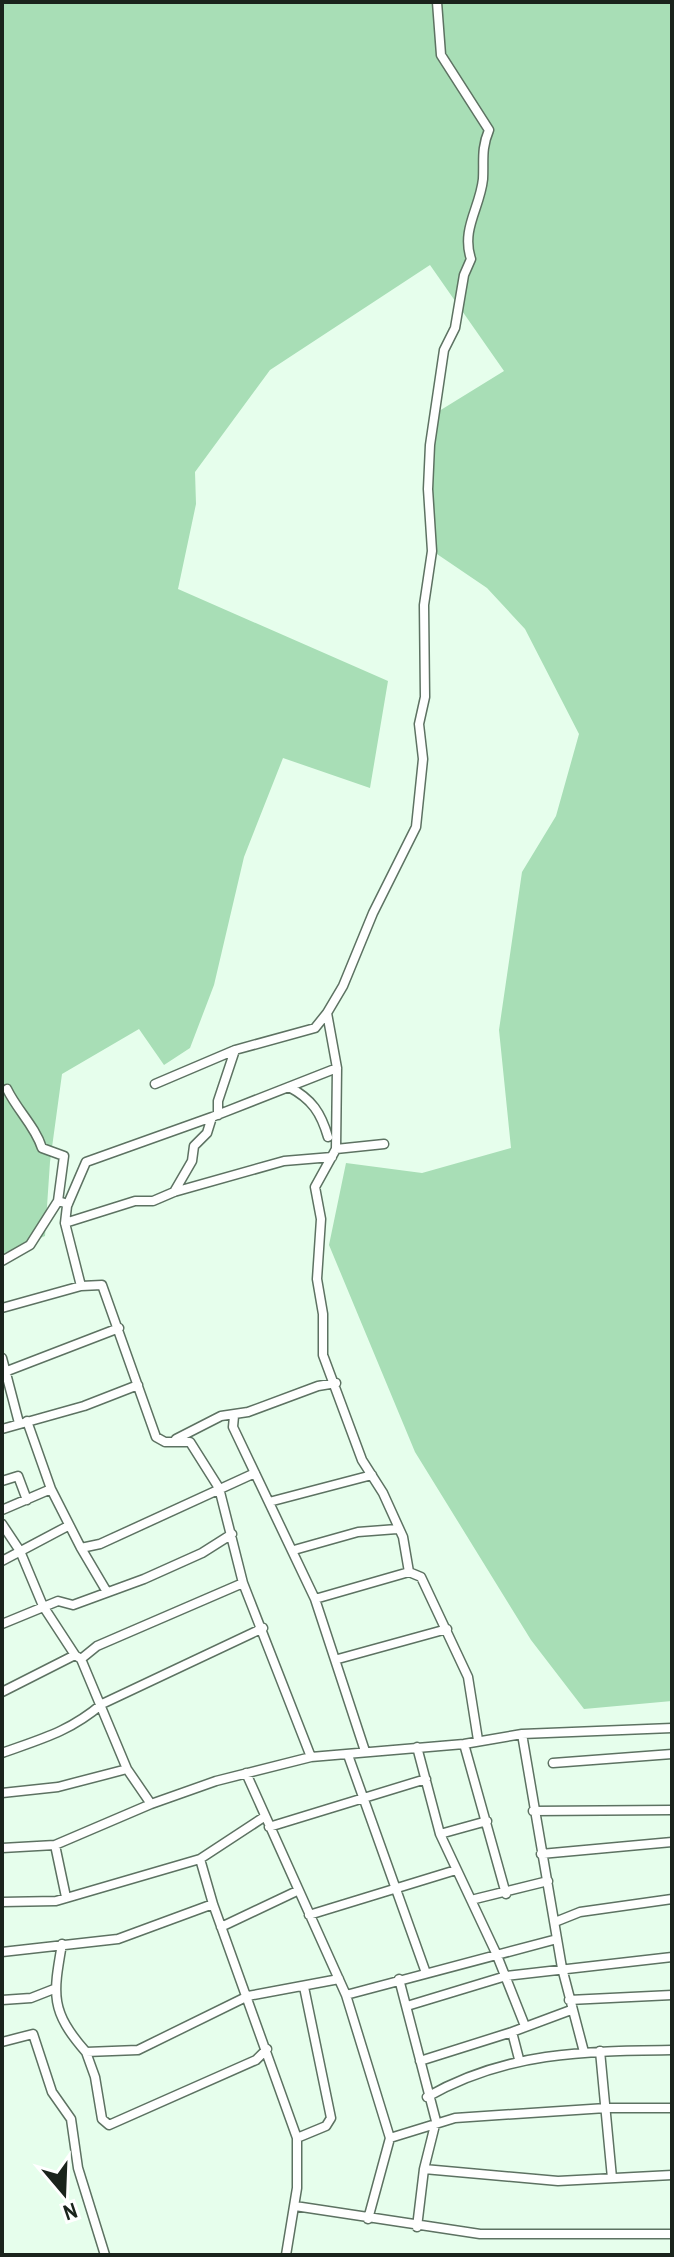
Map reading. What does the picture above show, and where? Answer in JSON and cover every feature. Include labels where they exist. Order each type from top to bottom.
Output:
[{"type":"street","points":[[155,1084],[235,1050],[315,1028],[343,986],[373,913],[416,827],[423,759],[419,724],[425,697],[424,605],[432,551],[428,489],[430,445],[444,350],[455,328],[464,275],[471,259],[466,245],[469,223],[483,179],[480,156],[489,130],[441,55],[437,2]]},
{"type":"street","points":[[327,1013],[337,1068],[337,1124],[331,1154],[315,1187],[321,1219],[317,1279],[323,1314],[323,1355],[336,1383],[356,1447],[403,1537],[409,1572]]},
{"type":"street","points":[[174,1192],[192,1161],[194,1146],[207,1133],[215,1116],[235,1050]]},
{"type":"street","points":[[2,1261],[30,1245],[63,1203],[86,1162],[337,1068]]},
{"type":"street","points":[[289,1087],[307,1096],[322,1118],[331,1154]]},
{"type":"street","points":[[7,1089],[17,1109],[37,1133],[42,1148],[64,1156],[65,1223],[81,1286]]},
{"type":"street","points":[[328,1137],[337,1124]]},
{"type":"street","points":[[65,1223],[135,1201],[153,1201],[174,1192],[284,1161],[384,1144]]},
{"type":"street","points":[[2,1308],[81,1286],[102,1285],[156,1437],[165,1442],[190,1442],[219,1488],[243,1583],[311,1757]]},
{"type":"street","points":[[5,1372],[119,1328]]},
{"type":"street","points":[[2,1358],[23,1422],[51,1489],[68,1526],[107,1592]]},
{"type":"street","points":[[173,1441],[221,1416],[234,1416],[336,1383]]},
{"type":"street","points":[[2,1429],[84,1406],[138,1385]]},
{"type":"street","points":[[234,1416],[233,1427],[315,1599],[338,1659],[365,1751]]},
{"type":"street","points":[[81,1548],[100,1544],[255,1473]]},
{"type":"street","points":[[269,1502],[372,1475]]},
{"type":"street","points":[[2,1481],[18,1476],[27,1500]]},
{"type":"street","points":[[2,1510],[51,1489]]},
{"type":"street","points":[[2,1524],[20,1551],[43,1606],[78,1657],[102,1704],[127,1769],[151,1804]]},
{"type":"street","points":[[2,1561],[68,1526]]},
{"type":"street","points":[[294,1550],[364,1531],[397,1529]]},
{"type":"street","points":[[2,1624],[60,1600],[73,1605],[107,1592],[202,1553],[232,1534]]},
{"type":"street","points":[[315,1599],[409,1572],[421,1577],[468,1677],[478,1740]]},
{"type":"street","points":[[2,1692],[97,1646],[243,1583]]},
{"type":"street","points":[[2,1753],[48,1739],[85,1718],[102,1704],[263,1628]]},
{"type":"street","points":[[338,1659],[447,1629]]},
{"type":"street","points":[[2,1848],[55,1845],[151,1804],[246,1773],[311,1757],[464,1744],[522,1734],[672,1728]]},
{"type":"street","points":[[522,1734],[562,1968],[584,2052]]},
{"type":"street","points":[[464,1744],[506,1894]]},
{"type":"street","points":[[417,1747],[440,1834],[496,1953],[525,2026]]},
{"type":"street","points":[[553,1763],[672,1754]]},
{"type":"street","points":[[348,1755],[426,1973]]},
{"type":"street","points":[[2,1793],[58,1787],[127,1769]]},
{"type":"street","points":[[246,1773],[346,1995],[390,2138],[368,2219]]},
{"type":"street","points":[[269,1827],[426,1779]]},
{"type":"street","points":[[533,1811],[672,1810]]},
{"type":"street","points":[[2,1902],[56,1901],[200,1859],[264,1817]]},
{"type":"street","points":[[440,1834],[487,1821]]},
{"type":"street","points":[[541,1854],[672,1842]]},
{"type":"street","points":[[55,1845],[66,1897]]},
{"type":"street","points":[[200,1859],[213,1904],[297,2138],[295,2206],[286,2255]]},
{"type":"street","points":[[309,1915],[456,1870]]},
{"type":"street","points":[[471,1900],[506,1894],[548,1881]]},
{"type":"street","points":[[221,1927],[297,1891]]},
{"type":"street","points":[[555,1922],[580,1912],[672,1899]]},
{"type":"street","points":[[2,1952],[132,1935],[213,1904]]},
{"type":"street","points":[[346,1995],[557,1939]]},
{"type":"street","points":[[62,1944],[54,1989],[59,2017],[86,2052],[95,2077],[102,2119],[109,2125],[256,2060],[267,2049]]},
{"type":"street","points":[[407,2006],[506,1976],[672,1957]]},
{"type":"street","points":[[86,2052],[138,2050],[248,1996],[339,1979]]},
{"type":"street","points":[[399,1979],[427,2097],[436,2121],[424,2169],[417,2227]]},
{"type":"street","points":[[297,2138],[326,2126],[331,2118],[304,1987]]},
{"type":"street","points":[[2,2000],[31,1998],[54,1989]]},
{"type":"street","points":[[569,2000],[672,1995]]},
{"type":"street","points":[[420,2061],[571,2010]]},
{"type":"street","points":[[512,2032],[519,2059]]},
{"type":"street","points":[[2,2042],[33,2034],[52,2092],[71,2119],[78,2168],[105,2255]]},
{"type":"street","points":[[427,2097],[447,2085],[519,2059],[600,2051],[672,2050]]},
{"type":"street","points":[[600,2051],[612,2178]]},
{"type":"street","points":[[390,2138],[436,2121],[606,2108],[672,2108]]},
{"type":"street","points":[[424,2169],[558,2181],[672,2175]]},
{"type":"street","points":[[295,2206],[417,2227],[480,2234],[672,2234]]},
{"type":"green space","points":[[2,2],[672,2],[672,1701],[584,1709],[531,1640],[415,1452],[329,1245],[346,1163],[422,1173],[511,1148],[499,1030],[522,872],[556,816],[579,734],[525,629],[487,588],[434,552],[431,416],[504,371],[430,265],[270,370],[195,472],[196,504],[178,589],[388,681],[370,788],[283,758],[244,857],[214,985],[190,1048],[164,1065],[139,1029],[62,1074],[50,1162],[45,1236],[2,1254]]}]
